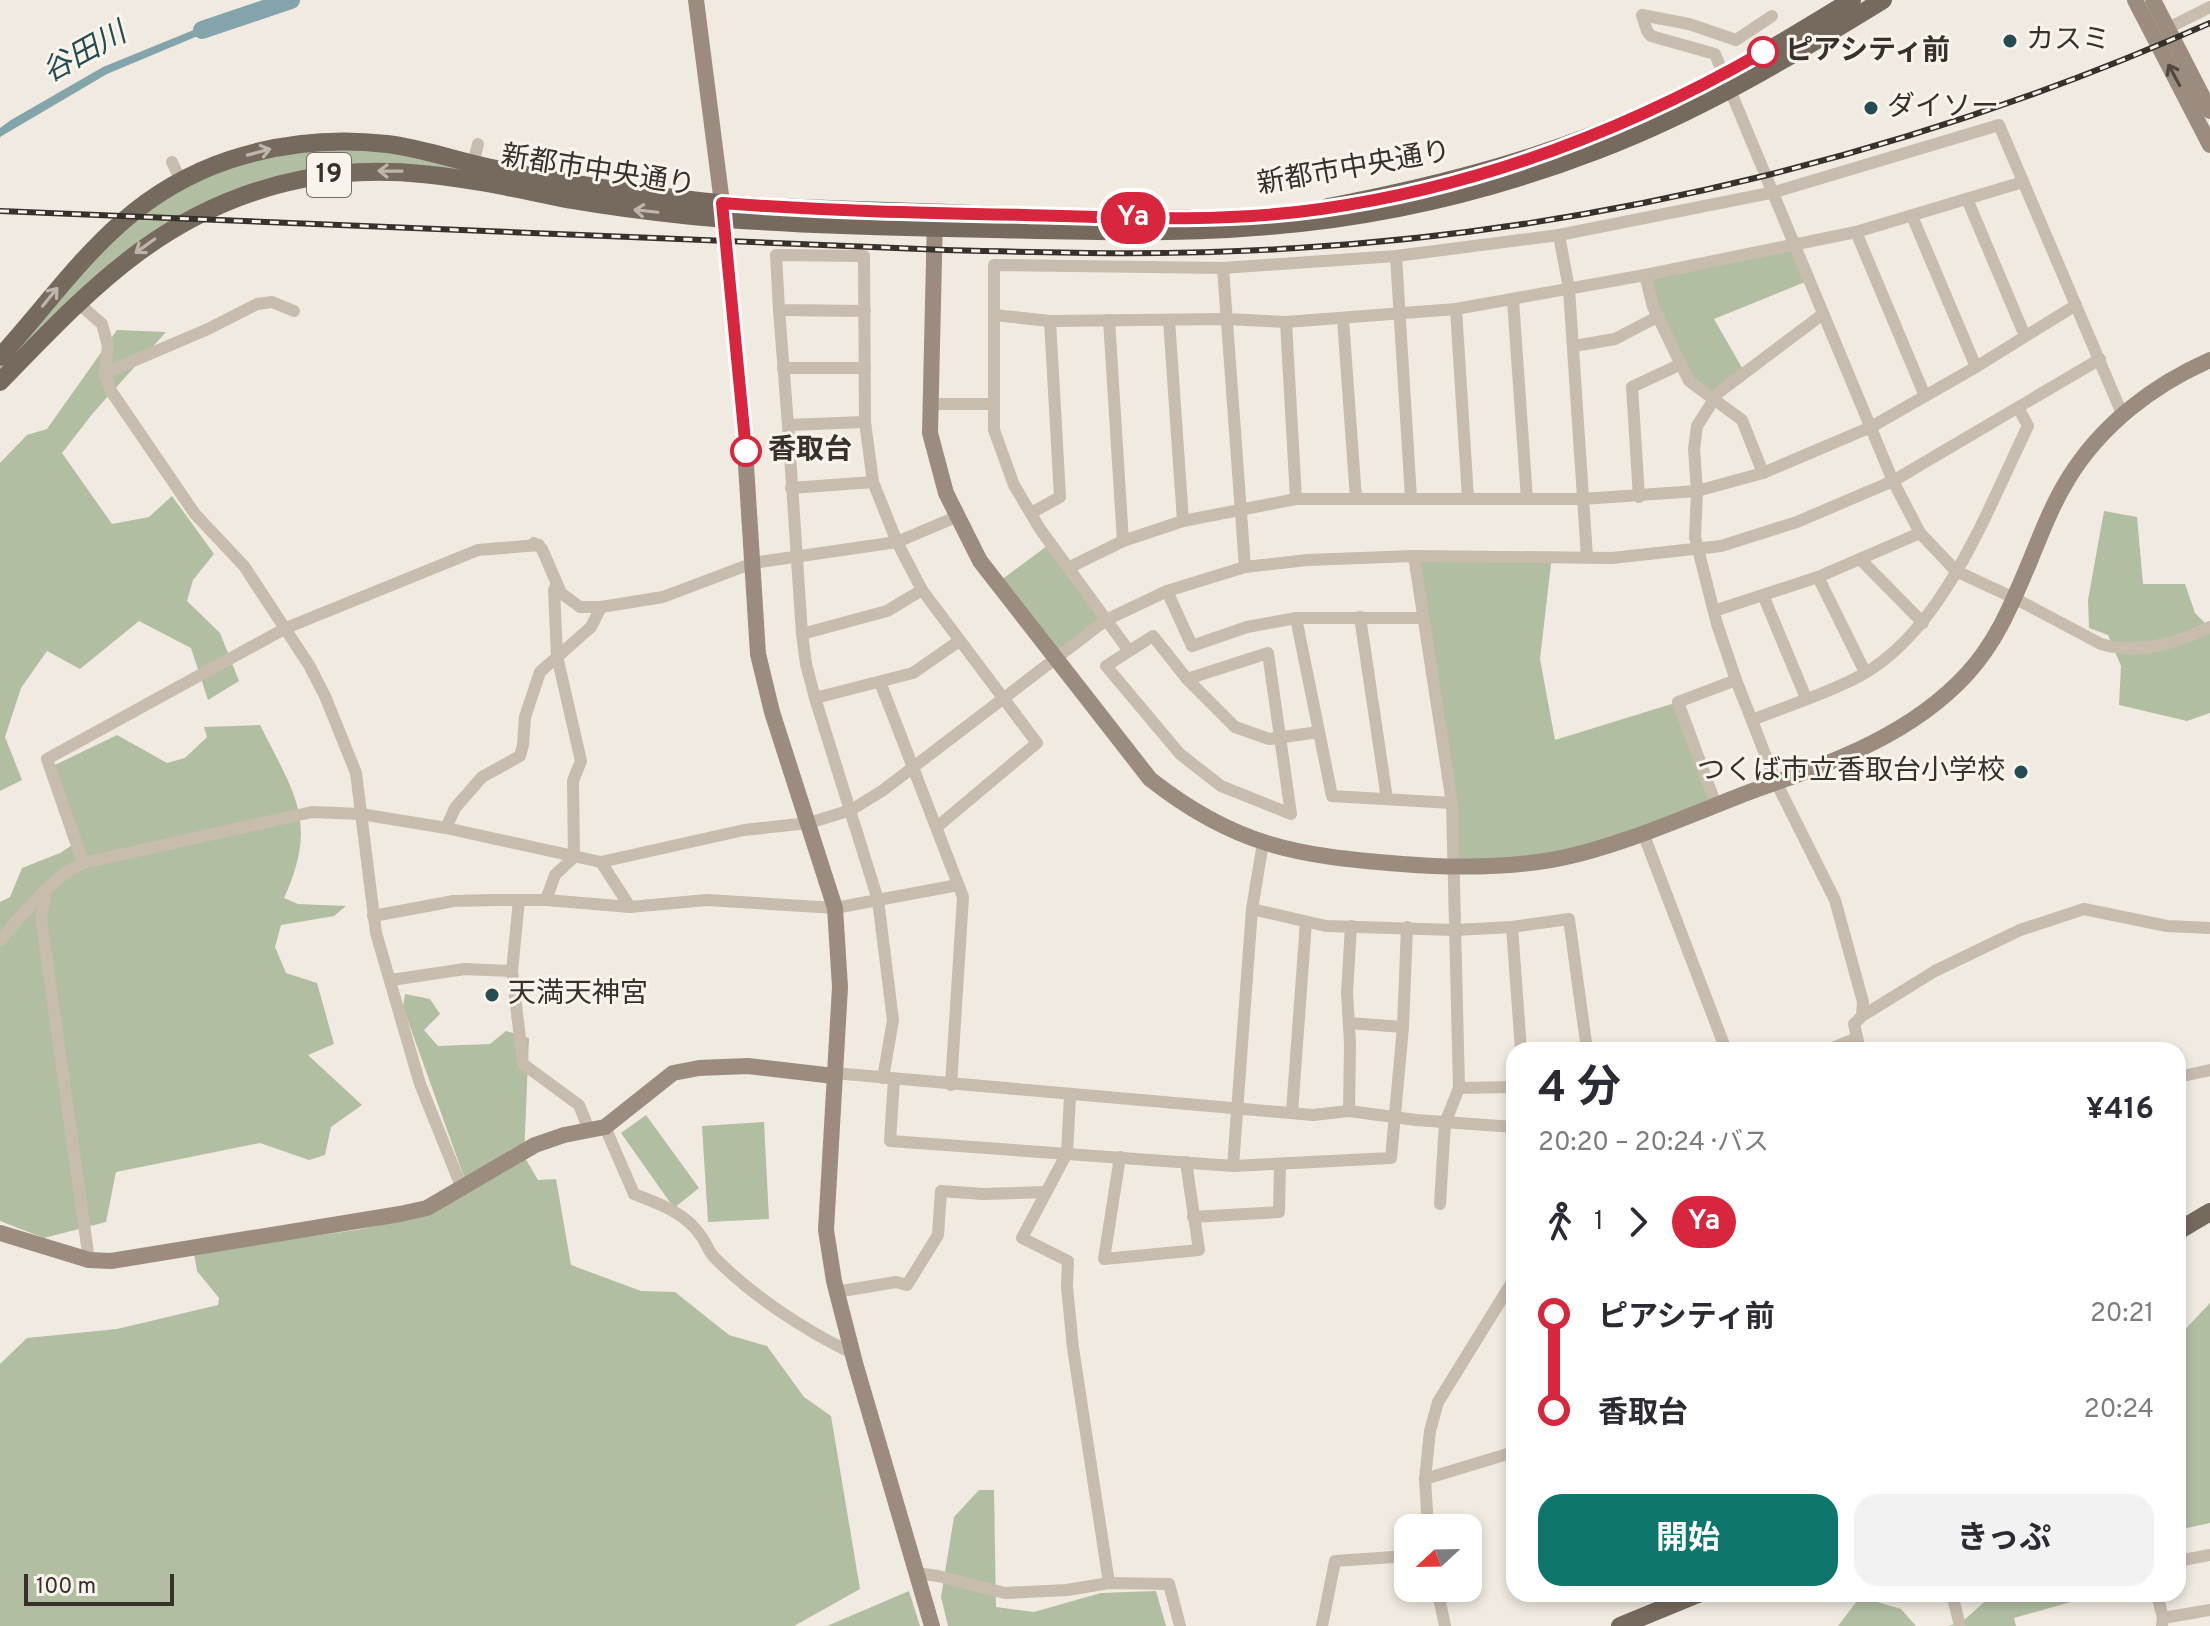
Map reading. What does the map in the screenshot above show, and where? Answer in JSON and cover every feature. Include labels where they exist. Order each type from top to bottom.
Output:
[{"type":"main road","name":"新都市中央通り","points":[[1727,82],[1852,0]]},
{"type":"main road","name":"新都市中央通り","points":[[0,382],[77,302],[142,248],[191,218],[258,190],[304,179],[352,172],[418,172],[473,179],[637,210],[723,210],[935,220],[1254,216],[1322,209],[1442,184],[1540,155],[1727,82],[1883,0]]},
{"type":"main road","name":"新都市中央通り","points":[[0,357],[83,257],[143,204],[181,181],[229,160],[268,149],[345,141],[388,145],[588,187],[723,210]]},
{"type":"main road","points":[[2186,1226],[2210,1212]]},
{"type":"main road","points":[[1620,1626],[1678,1602]]},
{"type":"street","points":[[696,0],[715,139],[742,402],[758,654],[772,712],[835,908],[840,987],[826,1215],[836,1292],[932,1626]]},
{"type":"street","points":[[2135,0],[2210,145]]},
{"type":"street","points":[[2153,0],[2210,111]]},
{"type":"street","points":[[2168,28],[2210,7]]},
{"type":"street","points":[[1772,16],[1736,40],[1689,24],[1642,15],[1651,36],[1715,54],[1893,481],[1920,533],[1956,571],[2116,649],[2139,649],[2162,644],[2192,636],[2210,627]]},
{"type":"street","points":[[1129,651],[1031,513],[1014,485],[994,430],[994,265],[1223,268],[1396,256],[1559,235],[1775,192],[1999,125],[2123,416]]},
{"type":"street","points":[[473,164],[478,144]]},
{"type":"street","points":[[172,162],[181,181]]},
{"type":"street","points":[[994,315],[1050,321],[1226,319],[1286,322],[1456,309],[1856,232],[2023,182]]},
{"type":"street","points":[[1967,199],[2025,336]]},
{"type":"street","points":[[1912,216],[1976,367]]},
{"type":"street","points":[[935,220],[930,433],[946,493],[980,561],[1054,660],[1150,779],[1178,802],[1216,824],[1263,843],[1329,859],[1452,868],[1553,860],[1643,833],[1881,740],[1931,709],[1967,674],[1995,640],[2068,479],[2090,448],[2159,386],[2210,360]]},
{"type":"street","points":[[1856,232],[1925,396]]},
{"type":"street","points":[[1559,235],[1569,289],[1574,346],[1587,557]]},
{"type":"street","points":[[937,827],[1037,743],[922,590],[897,542],[873,482],[865,422],[864,256],[776,255],[802,634],[815,698],[878,900],[893,1020],[888,1079],[890,1141],[1233,1166],[1391,1158],[1403,1027],[1407,927]]},
{"type":"street","points":[[1396,256],[1411,498]]},
{"type":"street","points":[[1223,268],[1245,567]]},
{"type":"street","points":[[1645,275],[1653,307],[1689,381],[1742,420],[1763,473]]},
{"type":"street","points":[[1513,300],[1527,499]]},
{"type":"street","points":[[77,302],[102,324],[108,346],[105,373],[111,391],[195,514],[244,566],[309,665],[330,709],[356,773],[376,933],[420,1084],[461,1186]]},
{"type":"street","points":[[105,373],[208,329],[257,304],[272,302],[294,311]]},
{"type":"street","points":[[1068,568],[1123,541],[1183,521],[1296,499],[1583,499],[1697,491],[1763,473],[1871,427],[2076,305]]},
{"type":"street","points":[[1456,309],[1468,498]]},
{"type":"street","points":[[779,310],[865,311]]},
{"type":"street","points":[[1823,314],[1718,393],[1697,426],[1694,449],[1697,550],[1736,680],[1776,782],[1835,900],[1861,992],[1862,1016]]},
{"type":"street","points":[[1574,346],[1615,339],[1659,316]]},
{"type":"street","points":[[1343,319],[1356,499]]},
{"type":"street","points":[[1109,320],[1123,541]]},
{"type":"street","points":[[1169,320],[1183,521]]},
{"type":"street","points":[[1031,513],[1060,497],[1050,321]]},
{"type":"street","points":[[1286,322],[1296,499]]},
{"type":"street","points":[[0,940],[66,871],[83,863],[312,812],[361,814],[446,828],[601,862],[744,830],[809,823],[851,810],[913,768],[1106,620],[1167,591],[1245,567],[1307,560],[1414,556],[1612,558],[1721,546],[1797,522],[1893,481],[2100,359]]},
{"type":"street","points":[[1639,497],[1632,387],[1681,364]]},
{"type":"street","points":[[783,368],[865,368]]},
{"type":"street","points":[[930,404],[994,404]]},
{"type":"street","points":[[1752,720],[1865,672],[1896,650],[1923,623],[1944,595],[2028,426],[2019,409]]},
{"type":"street","points":[[788,425],[865,422]]},
{"type":"street","points":[[791,488],[873,482]]},
{"type":"street","points":[[83,863],[47,759],[286,628],[478,550],[536,544],[561,593],[580,607],[601,607],[663,597],[753,563],[897,542],[956,517]]},
{"type":"street","points":[[1714,611],[1818,577],[1920,533]]},
{"type":"street","points":[[1414,556],[1452,803],[1459,1088],[1445,1123],[1440,1204]]},
{"type":"street","points":[[1860,559],[1923,623]]},
{"type":"street","points":[[1818,577],[1865,672]]},
{"type":"street","points":[[546,900],[555,875],[574,857],[573,781],[581,761],[557,656],[554,590],[557,584]]},
{"type":"street","points":[[802,634],[887,611],[922,590]]},
{"type":"street","points":[[1167,591],[1192,646],[1247,627],[1296,618],[1424,618]]},
{"type":"street","points":[[1763,595],[1806,698]]},
{"type":"street","points":[[446,828],[455,808],[482,777],[520,756],[525,717],[540,672],[591,627],[601,607]]},
{"type":"street","points":[[1360,617],[1387,799]]},
{"type":"street","points":[[1296,618],[1332,796],[1452,803]]},
{"type":"street","points":[[1187,679],[1268,653],[1281,737],[1291,814],[1221,786],[1180,754],[1106,666],[1153,636],[1187,679],[1235,727],[1269,739],[1281,737],[1319,732]]},
{"type":"street","points":[[815,698],[913,673],[959,641]]},
{"type":"street","points":[[1716,805],[1678,702],[1736,680]]},
{"type":"street","points":[[880,682],[963,897],[951,1085]]},
{"type":"street","points":[[1643,833],[1723,1042]]},
{"type":"street","points":[[1233,1166],[1252,909],[1263,843]]},
{"type":"street","points":[[601,862],[630,907]]},
{"type":"street","points":[[373,916],[454,901],[546,900],[630,907],[707,900],[835,908],[958,885]]},
{"type":"street","points":[[46,892],[41,918],[89,1260]]},
{"type":"street","points":[[519,900],[512,971],[523,1064],[579,1105],[597,1128],[634,1194],[680,1214],[701,1234],[712,1255],[748,1285],[807,1330],[852,1353]]},
{"type":"street","points":[[1252,909],[1306,922],[1455,930],[1512,927],[1569,919],[1586,1042]]},
{"type":"street","points":[[1858,1042],[1854,1024],[1862,1016],[1935,971],[2020,930],[2084,909],[2167,926],[2210,928]]},
{"type":"street","points":[[1292,1112],[1306,922]]},
{"type":"street","points":[[1349,1111],[1347,993],[1351,926]]},
{"type":"street","points":[[1512,927],[1520,1042]]},
{"type":"street","points":[[391,980],[465,969],[512,971]]},
{"type":"street","points":[[1349,1023],[1403,1027]]},
{"type":"street","points":[[0,1233],[89,1260],[111,1261],[427,1208],[535,1145],[597,1128],[673,1073],[699,1068],[748,1066],[1070,1096],[1313,1115],[1349,1111],[1445,1123],[1506,1127]]},
{"type":"street","points":[[2186,1075],[2210,1070]]},
{"type":"street","points":[[1459,1088],[1506,1087]]},
{"type":"street","points":[[1070,1096],[1067,1153],[1022,1238],[1068,1261],[1067,1287],[1073,1348],[1109,1583]]},
{"type":"street","points":[[1120,1157],[1104,1259],[1199,1250],[1186,1162]]},
{"type":"street","points":[[1193,1217],[1279,1212],[1280,1164]]},
{"type":"street","points":[[836,1292],[896,1282],[907,1285],[938,1235],[941,1191],[983,1194],[1046,1192]]},
{"type":"street","points":[[1427,1514],[1425,1479],[1430,1431],[1438,1402],[1506,1292]]},
{"type":"street","points":[[1425,1479],[1506,1454]]},
{"type":"street","points":[[2186,1560],[2210,1555]]},
{"type":"street","points":[[1322,1626],[1335,1561],[1394,1557]]},
{"type":"street","points":[[916,1573],[1005,1593],[1067,1590],[1109,1583],[1169,1584],[1180,1626]]},
{"type":"street","points":[[1440,1602],[1445,1626]]},
{"type":"street","points":[[1954,1602],[1960,1626]]},
{"type":"street","points":[[2159,1602],[2163,1622],[2210,1610]]},
{"type":"green space","points":[[320,148],[389,150],[510,177],[425,167],[217,199],[0,373],[0,367],[88,261],[169,194],[252,159]]},
{"type":"green space","points":[[1795,244],[1810,280],[1714,319],[1745,373],[1713,400],[1689,381],[1645,275]]},
{"type":"green space","points":[[117,330],[166,332],[93,413],[62,453],[112,524],[149,517],[172,496],[214,554],[193,580],[187,601],[220,633],[239,681],[208,700],[191,648],[139,621],[80,669],[47,651],[21,688],[5,737],[22,780],[0,791],[0,463],[27,435],[47,429]]},
{"type":"green space","points":[[2104,511],[2137,517],[2143,584],[2185,584],[2195,613],[2210,628],[2210,713],[2187,721],[2119,705],[2121,666],[2108,635],[2089,628],[2088,600]]},
{"type":"green space","points":[[1051,543],[1106,620],[1054,660],[997,583]]},
{"type":"green space","points":[[1552,555],[1540,659],[1555,740],[1678,702],[1716,805],[1553,860],[1452,868],[1452,803],[1414,556]]},
{"type":"green space","points":[[260,725],[292,790],[301,828],[300,848],[284,898],[298,904],[346,906],[334,916],[281,925],[275,947],[286,973],[317,983],[334,1044],[308,1055],[362,1105],[331,1127],[325,1155],[309,1160],[260,1143],[116,1172],[106,1222],[44,1238],[0,1221],[0,902],[10,897],[22,868],[60,853],[80,840],[55,765],[117,735],[167,763],[185,758],[207,737],[204,727]]},
{"type":"green space","points":[[405,994],[430,999],[440,1014],[424,1030],[438,1046],[490,1044],[506,1031],[529,1038],[524,1156],[538,1180],[556,1179],[571,1265],[641,1291],[675,1292],[729,1335],[767,1346],[804,1397],[831,1416],[860,1589],[794,1626],[0,1626],[0,1364],[27,1338],[117,1329],[218,1305],[219,1298],[197,1271],[194,1253],[356,1230],[424,1216],[469,1191],[403,1007]]},
{"type":"green space","points":[[646,1115],[699,1188],[674,1208],[621,1133]]},
{"type":"green space","points":[[764,1122],[769,1219],[708,1222],[702,1126]]},
{"type":"green space","points":[[2210,1303],[2210,1523],[2186,1528],[2186,1328]]},
{"type":"green space","points":[[979,1490],[994,1490],[996,1607],[1034,1612],[1101,1593],[1156,1591],[1166,1626],[948,1626],[941,1597],[954,1517]]},
{"type":"green space","points":[[909,1591],[920,1626],[827,1626]]},
{"type":"green space","points":[[1856,1602],[1877,1602],[1901,1609],[1916,1626],[1838,1626]]},
{"type":"green space","points":[[1984,1602],[2070,1602],[2014,1618],[2016,1626],[1948,1626],[1962,1622]]},
{"type":"water","points":[[223,18],[224,25],[107,74],[0,137],[0,128],[11,120],[103,67]]},
{"type":"waterway","name":"谷田川","points":[[202,30],[291,0]]},
{"type":"railway","points":[[0,211],[1033,252],[1253,251],[1415,238],[1532,223],[1648,202],[1764,176],[1878,145],[1990,109],[2210,23]]},
{"type":"bus line","name":"Ya","points":[[746,451],[722,203],[1145,219],[1254,216],[1322,209],[1442,184],[1540,155],[1661,107],[1763,52]]},
{"type":"place","name":"カスミ","points":[[2010,41]]},
{"type":"place","name":"ピアシティ前","points":[[1763,52]]},
{"type":"place","name":"ダイソー","points":[[1871,108]]},
{"type":"place","name":"香取台","points":[[746,451]]},
{"type":"place","name":"つくば市立香取台小学校","points":[[2021,772]]},
{"type":"place","name":"天満天神宮","points":[[492,995]]}]
